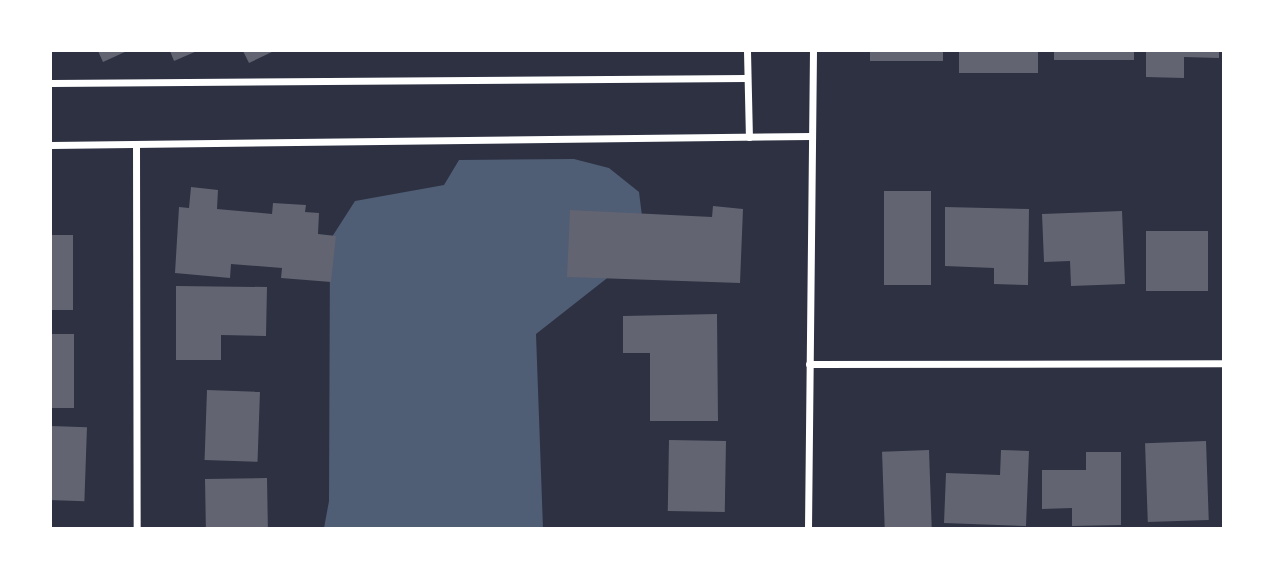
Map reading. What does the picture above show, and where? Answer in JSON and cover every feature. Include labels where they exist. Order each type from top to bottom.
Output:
[{"type":"street","points":[[747,51],[749,137]]},
{"type":"street","points":[[808,528],[813,51]]},
{"type":"street","points":[[51,83],[746,78]]},
{"type":"street","points":[[51,145],[811,136]]},
{"type":"street","points":[[136,144],[137,528]]},
{"type":"street","points":[[809,364],[1223,363]]},
{"type":"water","points":[[574,159],[609,168],[639,192],[645,240],[606,279],[536,334],[543,528],[324,528],[329,501],[330,240],[355,201],[444,185],[459,160]]},
{"type":"building","points":[[98,51],[127,51],[103,62]]},
{"type":"building","points":[[170,51],[197,51],[174,61]]},
{"type":"building","points":[[243,51],[274,51],[249,63]]},
{"type":"building","points":[[870,51],[943,51],[943,61],[870,61]]},
{"type":"building","points":[[959,51],[1038,51],[1038,73],[959,73]]},
{"type":"building","points":[[1054,51],[1134,51],[1134,60],[1054,60]]},
{"type":"building","points":[[1146,51],[1219,51],[1219,58],[1184,57],[1184,78],[1146,77]]},
{"type":"building","points":[[191,187],[218,190],[217,209],[272,214],[273,203],[306,205],[305,212],[319,213],[318,234],[336,236],[331,282],[281,278],[282,268],[231,264],[230,278],[175,273],[179,207],[189,208]]},
{"type":"building","points":[[884,191],[931,191],[931,285],[884,285]]},
{"type":"building","points":[[713,206],[743,209],[740,283],[567,277],[570,210],[712,217]]},
{"type":"building","points":[[945,207],[1029,209],[1028,285],[994,284],[994,268],[945,266]]},
{"type":"building","points":[[1122,211],[1125,284],[1071,286],[1070,261],[1044,262],[1042,214]]},
{"type":"building","points":[[1146,231],[1208,231],[1208,291],[1146,291]]},
{"type":"building","points":[[51,235],[73,235],[73,310],[51,310]]},
{"type":"building","points":[[176,286],[267,287],[266,336],[221,335],[221,360],[176,360]]},
{"type":"building","points":[[717,314],[718,421],[650,421],[650,353],[623,353],[623,316]]},
{"type":"building","points":[[51,334],[74,334],[74,408],[51,408]]},
{"type":"building","points":[[207,390],[260,392],[258,462],[205,460]]},
{"type":"building","points":[[51,426],[87,427],[84,501],[51,500]]},
{"type":"building","points":[[669,440],[726,441],[725,512],[668,511]]},
{"type":"building","points":[[1206,441],[1209,520],[1148,522],[1145,443]]},
{"type":"building","points":[[929,450],[932,528],[885,528],[882,452]]},
{"type":"building","points":[[1001,450],[1029,451],[1026,526],[944,523],[946,473],[1000,475]]},
{"type":"building","points":[[1086,452],[1121,452],[1121,525],[1072,526],[1072,508],[1042,509],[1042,470],[1086,470]]},
{"type":"building","points":[[267,478],[268,528],[206,528],[205,479]]}]
